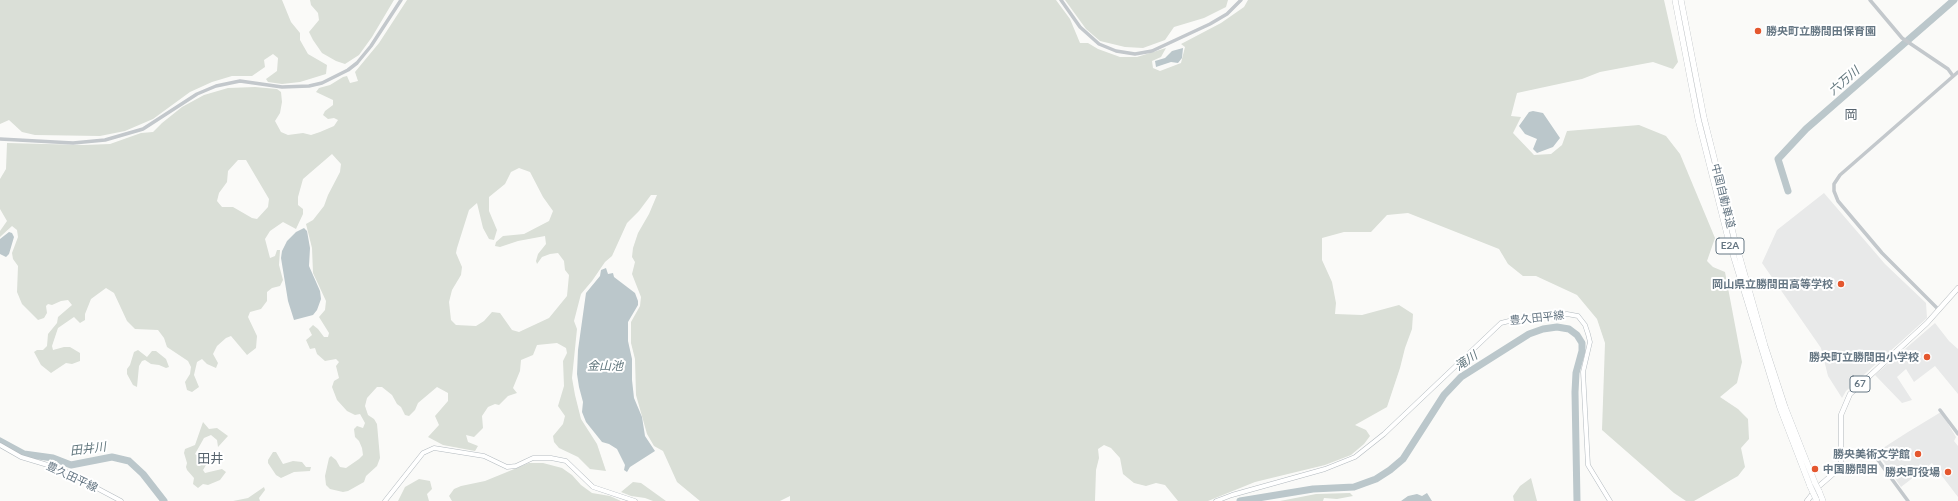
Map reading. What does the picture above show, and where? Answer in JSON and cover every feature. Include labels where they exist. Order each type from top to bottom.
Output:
[{"type":"highway","name":"中国自動車道","points":[[1675,0],[1698,119],[1728,238],[1760,350],[1780,408],[1813,484],[1819,491],[1823,501]]},
{"type":"highway","name":"中国自動車道","points":[[1681,0],[1704,118],[1734,237],[1765,346],[1813,484],[1817,500]]},
{"type":"main road","name":"67","points":[[1807,501],[1818,487],[1841,467],[1841,415],[1850,394],[1927,323],[1958,288]]},
{"type":"main road","name":"豊久田平線","points":[[1216,501],[1232,494],[1325,469],[1355,457],[1384,434],[1501,323],[1513,320],[1567,314],[1578,316],[1585,325],[1590,342],[1583,372],[1588,465],[1610,501]]},
{"type":"main road","name":"豊久田平線","points":[[0,445],[21,457],[60,469],[121,501]]},
{"type":"main road","points":[[385,501],[423,453],[434,448],[484,456],[507,467],[533,458],[551,458],[566,462],[593,487],[635,501]]},
{"type":"street","points":[[0,139],[72,142],[105,140],[143,129],[197,94],[216,86],[240,81],[282,87],[309,86],[322,83],[348,70],[364,55],[401,0]]},
{"type":"street","points":[[1061,0],[1080,27],[1099,44],[1116,51],[1135,54],[1152,51],[1210,24],[1226,14],[1241,0]]},
{"type":"street","points":[[1870,0],[1902,38],[1948,69],[1953,76]]},
{"type":"street","points":[[1939,310],[1882,253],[1838,201],[1834,191],[1834,184],[1840,175],[1958,72]]},
{"type":"street","points":[[1940,410],[1958,434]]},
{"type":"street","points":[[1872,452],[1908,501]]},
{"type":"shaded area","points":[[0,0],[282,0],[291,22],[300,33],[300,40],[308,54],[327,65],[326,74],[300,82],[282,84],[268,82],[266,79],[277,71],[278,58],[273,54],[264,60],[265,67],[252,76],[232,76],[212,82],[190,92],[153,119],[125,131],[100,136],[35,135],[22,132],[9,120],[0,124]]},
{"type":"shaded area","points":[[310,0],[394,0],[372,37],[359,55],[345,64],[322,53],[313,40],[309,32],[319,20],[318,13],[311,5]]},
{"type":"shaded area","points":[[407,0],[1056,0],[1070,19],[1080,43],[1088,43],[1098,49],[1120,57],[1137,57],[1166,48],[1161,57],[1152,61],[1153,68],[1160,71],[1181,63],[1185,47],[1181,44],[1221,23],[1244,7],[1248,0],[1664,0],[1678,62],[1673,69],[1653,62],[1600,72],[1582,79],[1517,93],[1511,116],[1521,117],[1513,133],[1534,155],[1551,154],[1562,145],[1567,131],[1639,125],[1666,136],[1680,154],[1715,238],[1707,261],[1713,267],[1725,272],[1742,362],[1737,383],[1720,397],[1738,409],[1748,419],[1749,439],[1741,448],[1745,467],[1738,476],[1694,501],[1686,501],[1674,493],[1602,430],[1605,343],[1597,319],[1577,295],[1536,276],[1523,276],[1508,264],[1499,249],[1408,213],[1387,215],[1371,232],[1344,232],[1322,238],[1322,260],[1332,282],[1336,303],[1335,314],[1362,315],[1399,305],[1413,314],[1412,329],[1387,407],[1355,425],[1366,430],[1370,436],[1364,444],[1351,455],[1325,465],[1255,482],[1208,501],[1178,501],[1165,485],[1156,483],[1146,486],[1134,483],[1123,474],[1120,458],[1111,448],[1104,445],[1098,449],[1099,458],[1096,470],[1095,501],[790,501],[790,496],[780,501],[700,501],[677,482],[663,451],[654,446],[647,434],[636,395],[635,359],[631,343],[631,322],[640,306],[641,297],[632,274],[635,262],[632,257],[633,248],[638,233],[649,214],[657,195],[651,195],[639,211],[627,223],[612,256],[605,262],[581,294],[574,321],[577,329],[572,378],[575,395],[581,419],[597,444],[606,471],[590,469],[578,457],[559,448],[554,442],[553,436],[563,424],[565,416],[558,406],[564,386],[563,361],[567,353],[566,348],[557,343],[537,345],[533,355],[521,360],[520,371],[513,388],[517,393],[508,396],[499,405],[495,404],[488,407],[482,416],[483,428],[474,437],[466,435],[468,442],[478,446],[475,451],[443,445],[428,437],[439,425],[435,416],[448,401],[448,393],[437,387],[418,403],[415,410],[409,416],[405,415],[392,395],[382,387],[377,387],[367,398],[365,406],[368,415],[374,419],[377,424],[380,458],[377,466],[366,476],[364,482],[348,491],[343,492],[330,489],[326,485],[325,476],[329,458],[331,456],[336,460],[340,467],[346,468],[359,459],[363,455],[362,448],[359,441],[355,437],[354,429],[357,426],[363,428],[365,423],[360,414],[355,415],[347,411],[337,400],[332,387],[334,381],[339,378],[336,366],[339,362],[336,359],[325,361],[317,354],[315,348],[310,349],[306,340],[312,335],[309,329],[313,325],[324,337],[328,337],[329,333],[319,317],[325,310],[326,301],[313,273],[312,248],[306,224],[313,220],[324,206],[340,172],[341,164],[332,154],[303,179],[298,197],[298,205],[303,209],[303,214],[296,229],[283,222],[270,231],[265,239],[270,258],[275,256],[277,250],[280,250],[279,265],[283,280],[280,286],[272,288],[267,292],[267,301],[261,309],[250,312],[248,317],[257,336],[256,348],[247,355],[231,336],[226,338],[217,346],[213,354],[218,363],[216,368],[207,364],[202,359],[197,362],[194,375],[199,387],[192,392],[187,390],[185,382],[190,374],[191,367],[188,361],[167,347],[164,338],[158,330],[135,329],[127,321],[114,293],[106,288],[91,299],[85,314],[85,320],[80,323],[74,317],[58,328],[52,346],[53,350],[70,347],[80,353],[80,361],[72,364],[66,363],[51,373],[41,365],[34,352],[37,350],[43,350],[47,346],[48,334],[57,323],[58,317],[72,305],[68,300],[52,305],[48,304],[46,306],[47,313],[44,318],[38,320],[22,304],[17,292],[18,266],[13,259],[12,253],[18,237],[17,230],[12,226],[0,237],[0,231],[7,221],[0,209],[0,179],[6,169],[7,143],[84,145],[110,144],[141,133],[153,132],[182,107],[204,95],[228,88],[255,87],[277,89],[281,92],[282,102],[280,113],[275,121],[281,132],[288,135],[303,133],[311,135],[334,126],[338,120],[334,118],[328,119],[323,115],[325,111],[333,105],[333,100],[316,92],[319,88],[330,85],[343,77],[347,76],[350,83],[358,81],[355,72],[379,43]],"holes":[[[238,160],[246,160],[269,199],[268,207],[257,219],[252,218],[233,207],[222,207],[217,201],[219,193],[227,182],[228,171]],[[519,168],[530,172],[543,197],[553,211],[549,221],[524,234],[503,236],[496,242],[495,246],[500,247],[518,241],[545,236],[546,244],[538,254],[536,261],[537,264],[542,257],[558,253],[564,261],[565,270],[569,275],[567,296],[549,318],[519,332],[512,330],[500,313],[492,312],[484,321],[476,326],[456,325],[451,320],[449,302],[452,290],[461,275],[462,267],[456,253],[469,210],[477,203],[483,228],[489,239],[494,240],[497,230],[489,211],[489,197],[505,184],[511,172]]]},
{"type":"shaded area","points":[[1065,0],[1228,0],[1226,7],[1204,18],[1174,27],[1165,40],[1143,48],[1125,47],[1100,41],[1086,29]]},
{"type":"shaded area","name":"岡山県立勝間田高等学校","points":[[1824,193],[1885,264],[1926,303],[1927,318],[1846,391],[1842,398],[1828,376],[1821,348],[1762,263],[1777,230]]},
{"type":"shaded area","name":"勝央町立勝間田小学校","points":[[1935,323],[1949,341],[1958,349],[1958,394],[1935,366],[1914,382],[1906,369],[1897,377],[1912,400],[1902,403],[1875,375]]},
{"type":"shaded area","points":[[138,350],[147,357],[152,351],[156,351],[166,359],[169,367],[166,368],[151,364],[145,360],[142,361],[139,366],[137,387],[133,385],[127,374],[127,369],[130,365],[134,352]]},
{"type":"shaded area","points":[[1941,412],[1956,437],[1954,441],[1958,446],[1958,497],[1932,463],[1901,487],[1881,458],[1883,448]]},
{"type":"shaded area","points":[[203,422],[209,429],[217,428],[228,436],[218,447],[217,440],[211,435],[204,438],[195,454],[205,461],[206,465],[203,470],[205,473],[222,469],[226,472],[220,480],[208,485],[203,484],[198,488],[193,484],[194,478],[187,470],[187,463],[184,453],[185,449],[195,445]]},
{"type":"shaded area","points":[[273,452],[276,452],[283,464],[293,461],[302,462],[306,467],[311,467],[310,471],[294,472],[281,478],[276,475],[268,463],[268,460]]},
{"type":"shaded area","points":[[529,463],[543,463],[562,468],[592,493],[610,496],[621,501],[452,501],[449,496],[454,489],[461,486],[485,481]]},
{"type":"shaded area","points":[[1531,478],[1537,501],[1514,501],[1513,496],[1520,486]]},
{"type":"shaded area","points":[[419,479],[430,481],[432,489],[427,494],[429,501],[398,501],[405,487]]},
{"type":"shaded area","points":[[633,482],[641,483],[666,501],[653,501],[621,492]]},
{"type":"shaded area","points":[[264,487],[265,490],[259,498],[260,501],[233,501],[248,498]]},
{"type":"shaded area","points":[[1350,493],[1353,496],[1337,499],[1324,498],[1323,501],[1280,501],[1316,494]]},
{"type":"water","points":[[1183,48],[1182,58],[1178,63],[1171,62],[1156,67],[1155,61],[1165,58],[1172,51]]},
{"type":"water","points":[[1533,111],[1543,113],[1560,138],[1553,147],[1537,153],[1533,149],[1537,139],[1525,134],[1519,126],[1529,112]]},
{"type":"water","points":[[304,228],[307,231],[310,248],[309,266],[320,291],[321,299],[317,310],[313,315],[294,320],[288,301],[281,258],[282,251],[287,241],[296,232]]},
{"type":"water","points":[[9,232],[12,233],[14,237],[9,254],[6,257],[0,254],[0,239]]},
{"type":"water","name":"金山池","points":[[606,268],[608,274],[613,273],[614,277],[635,293],[638,301],[638,305],[628,322],[628,341],[632,359],[634,398],[642,417],[645,436],[655,451],[630,467],[627,472],[624,470],[625,465],[617,449],[602,442],[586,422],[582,412],[583,402],[577,374],[578,350],[586,293],[600,276],[601,270]]},
{"type":"water","points":[[1427,493],[1432,501],[1401,501],[1408,496],[1417,494],[1422,496]]},
{"type":"waterway","name":"六万川","points":[[1788,191],[1778,159],[1806,129],[1954,0]]},
{"type":"waterway","name":"滝川","points":[[1240,501],[1313,489],[1354,487],[1376,479],[1403,459],[1444,395],[1461,377],[1529,334],[1543,329],[1557,327],[1569,329],[1577,335],[1582,343],[1582,351],[1576,373],[1575,392],[1577,501]]},
{"type":"waterway","name":"田井川","points":[[0,441],[24,454],[53,458],[71,465],[112,457],[129,461],[143,474],[164,501]]},
{"type":"place","name":"勝央町立勝間田保育園","points":[[1758,31]]},
{"type":"place","name":"岡山県立勝間田高等学校","points":[[1841,284]]},
{"type":"place","name":"勝央町立勝間田小学校","points":[[1927,357]]},
{"type":"place","name":"勝央美術文学館","points":[[1918,454]]},
{"type":"place","name":"中国勝間田","points":[[1815,469]]},
{"type":"place","name":"勝央町役場","points":[[1948,472]]},
{"type":"district","name":"岡","points":[[1851,115]]},
{"type":"district","name":"田井","points":[[210,459]]}]
